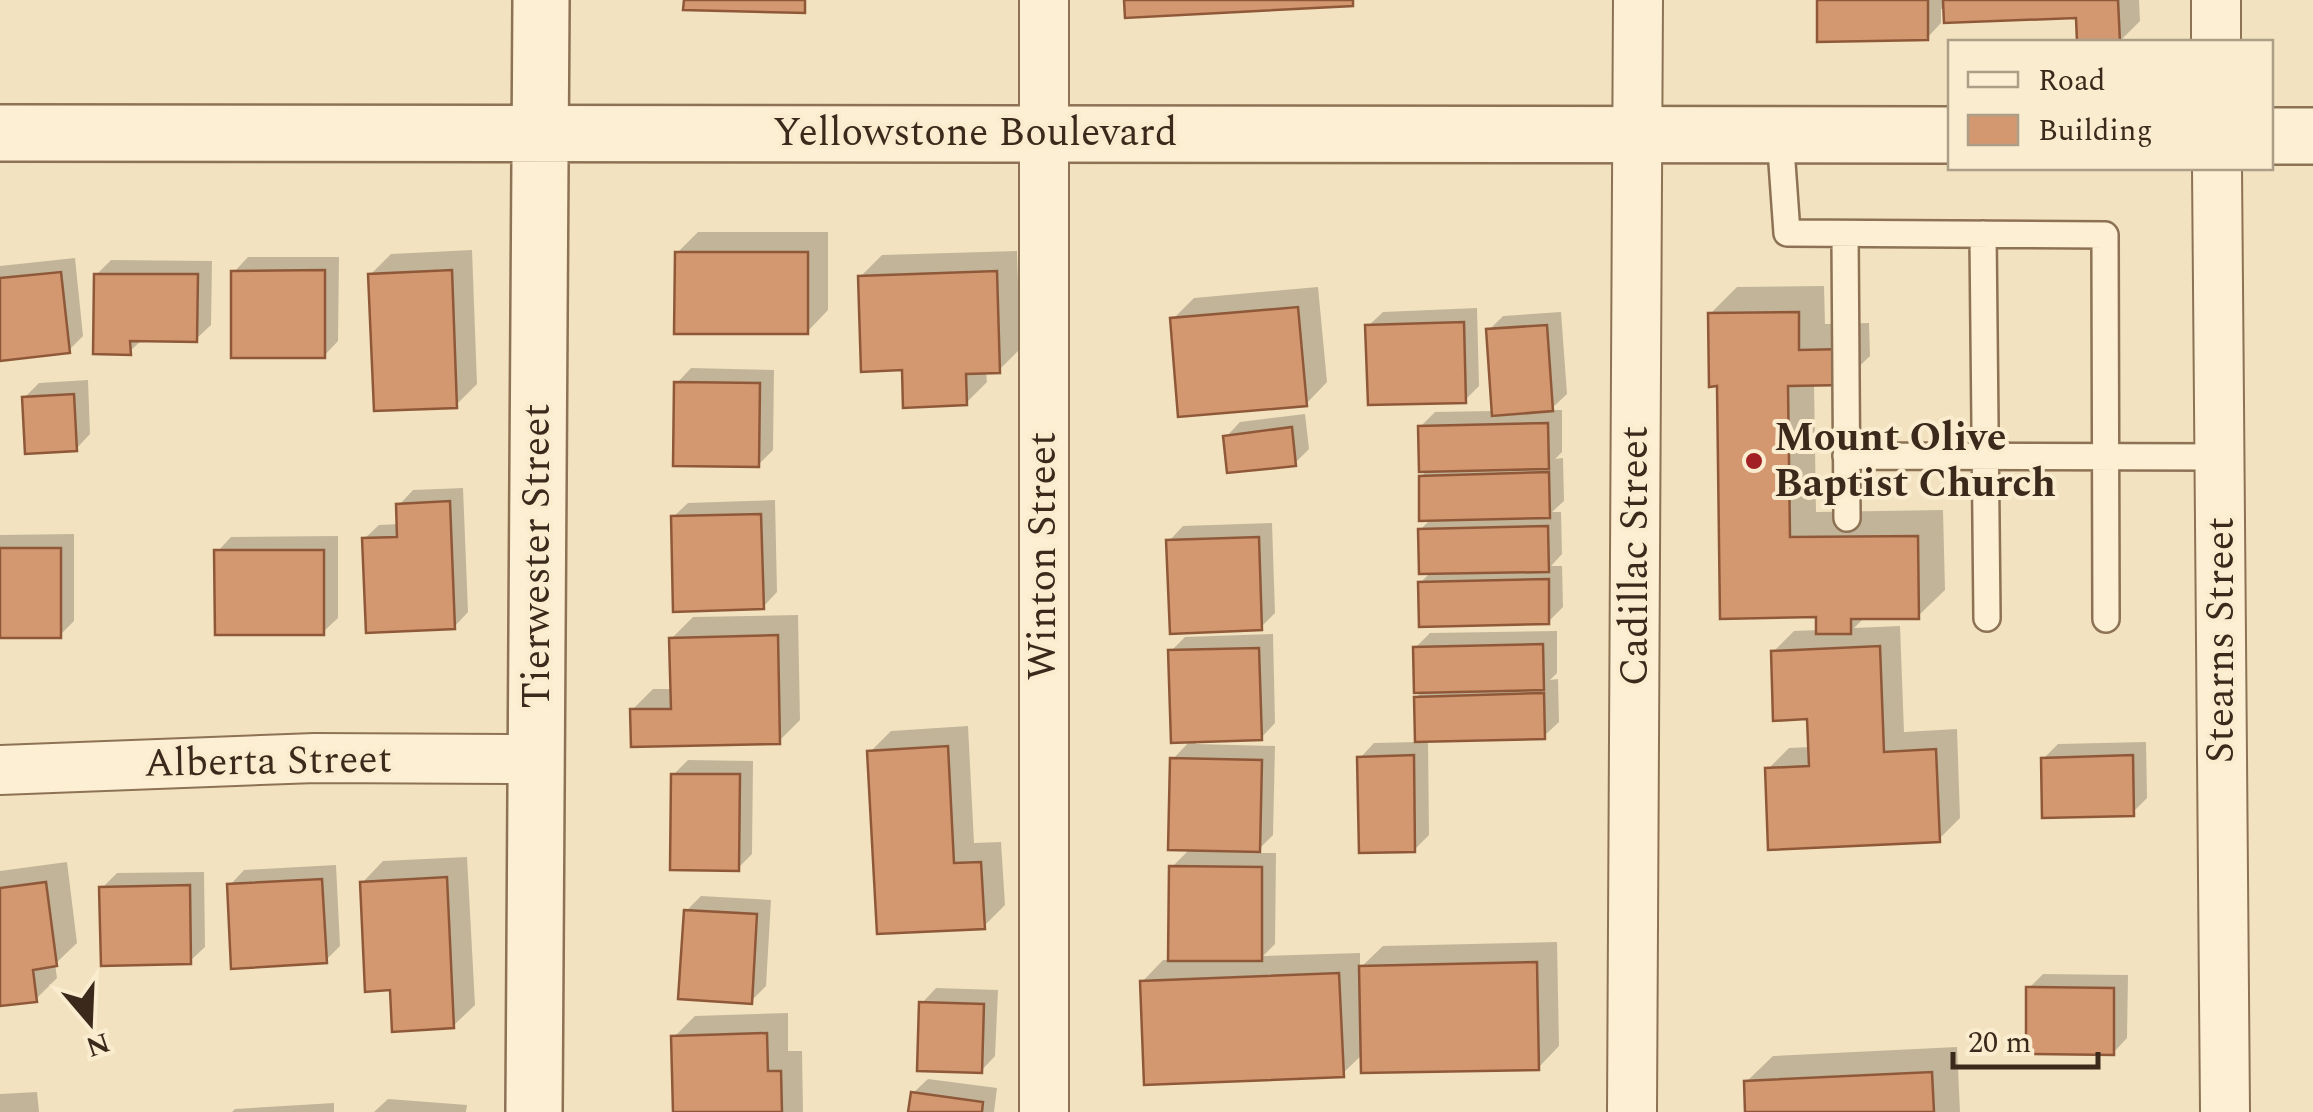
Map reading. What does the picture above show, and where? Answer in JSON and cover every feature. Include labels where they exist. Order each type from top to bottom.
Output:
[{"type":"street","name":"Tierwester Street","points":[[534,1112],[541,0]]},
{"type":"street","name":"Winton Street","points":[[1044,0],[1044,1112]]},
{"type":"street","name":"Cadillac Street","points":[[1632,1112],[1638,0]]},
{"type":"street","points":[[2216,0],[2216,40]]},
{"type":"street","name":"Yellowstone Boulevard","points":[[0,133],[1948,136]]},
{"type":"street","points":[[2273,136],[2313,136]]},
{"type":"street","name":"Stearns Street","points":[[2217,170],[2225,1112]]},
{"type":"street","name":"Alberta Street","points":[[0,770],[315,758],[536,760]]},
{"type":"lane","points":[[1780,135],[1787,233],[2104,235],[2106,618]]},
{"type":"lane","points":[[1845,234],[1847,518]]},
{"type":"lane","points":[[1983,234],[1988,618]]},
{"type":"lane","points":[[1846,456],[2220,457]]},
{"type":"building","points":[[684,0],[805,0],[805,13],[683,10]]},
{"type":"building","points":[[1124,0],[1353,0],[1353,6],[1125,18]]},
{"type":"building","points":[[1817,0],[1928,0],[1928,40],[1817,42]]},
{"type":"building","points":[[1943,0],[2118,0],[2120,40],[2077,40],[2076,18],[1944,23]]},
{"type":"building","points":[[675,252],[808,252],[808,334],[674,334]]},
{"type":"building","points":[[325,270],[325,358],[231,358],[231,271]]},
{"type":"building","points":[[452,270],[457,408],[374,411],[368,274]]},
{"type":"building","points":[[997,271],[1000,373],[966,374],[967,405],[903,408],[902,370],[861,372],[858,276]]},
{"type":"building","points":[[61,272],[70,353],[0,361],[0,278]]},
{"type":"building","points":[[94,274],[198,274],[197,342],[130,341],[131,355],[93,354]]},
{"type":"building","points":[[1298,307],[1307,406],[1178,417],[1170,318]]},
{"type":"building","name":"Mount Olive Baptist Church","points":[[1799,312],[1799,350],[1844,349],[1845,385],[1788,386],[1790,537],[1918,536],[1919,619],[1851,619],[1851,634],[1816,634],[1816,617],[1720,619],[1717,386],[1709,387],[1708,313]]},
{"type":"building","points":[[1464,322],[1466,403],[1368,405],[1365,325]]},
{"type":"building","points":[[1547,325],[1553,411],[1492,416],[1486,329]]},
{"type":"building","points":[[674,382],[760,383],[759,467],[673,466]]},
{"type":"building","points":[[74,394],[77,451],[25,454],[22,397]]},
{"type":"building","points":[[1548,423],[1549,469],[1419,472],[1418,426]]},
{"type":"building","points":[[1292,427],[1296,466],[1227,473],[1223,436]]},
{"type":"building","points":[[1549,472],[1550,518],[1419,521],[1419,476]]},
{"type":"building","points":[[450,501],[455,629],[366,633],[362,538],[397,537],[396,504]]},
{"type":"building","points":[[761,514],[764,609],[673,612],[671,516]]},
{"type":"building","points":[[1548,526],[1549,572],[1419,574],[1418,529]]},
{"type":"building","points":[[1259,537],[1262,630],[1170,634],[1166,540]]},
{"type":"building","points":[[0,548],[61,548],[61,638],[0,638]]},
{"type":"building","points":[[214,550],[324,550],[324,635],[215,635]]},
{"type":"building","points":[[1549,579],[1549,624],[1419,627],[1418,582]]},
{"type":"building","points":[[778,635],[780,744],[631,747],[630,709],[671,709],[669,638]]},
{"type":"building","points":[[1543,644],[1544,690],[1414,693],[1413,647]]},
{"type":"building","points":[[1880,646],[1884,752],[1936,749],[1940,842],[1768,850],[1765,768],[1809,766],[1807,719],[1773,721],[1771,651]]},
{"type":"building","points":[[1259,648],[1262,740],[1171,743],[1168,650]]},
{"type":"building","points":[[1544,693],[1545,739],[1415,742],[1414,697]]},
{"type":"building","points":[[948,746],[954,863],[981,862],[985,929],[877,934],[867,751]]},
{"type":"building","points":[[1414,755],[1415,852],[1359,853],[1357,757]]},
{"type":"building","points":[[2133,755],[2134,816],[2042,818],[2041,758]]},
{"type":"building","points":[[1170,758],[1262,760],[1260,852],[1168,850]]},
{"type":"building","points":[[671,774],[740,774],[739,871],[670,870]]},
{"type":"building","points":[[1169,866],[1262,867],[1262,961],[1168,961]]},
{"type":"building","points":[[447,877],[454,1028],[392,1032],[390,990],[365,992],[360,882]]},
{"type":"building","points":[[322,879],[327,963],[231,969],[227,884]]},
{"type":"building","points":[[46,882],[57,966],[33,970],[37,1002],[0,1006],[0,888]]},
{"type":"building","points":[[190,885],[191,964],[101,966],[99,887]]},
{"type":"building","points":[[684,910],[757,914],[752,1004],[678,999]]},
{"type":"building","points":[[1537,962],[1539,1070],[1361,1073],[1359,966]]},
{"type":"building","points":[[1339,973],[1344,1077],[1144,1085],[1140,981]]},
{"type":"building","points":[[2026,987],[2114,988],[2114,1055],[2026,1054]]},
{"type":"building","points":[[919,1002],[984,1004],[982,1073],[917,1071]]},
{"type":"building","points":[[767,1033],[768,1071],[781,1071],[782,1112],[673,1112],[671,1036]]},
{"type":"building","points":[[1932,1072],[1934,1112],[1745,1112],[1744,1081]]},
{"type":"building","points":[[911,1092],[983,1102],[982,1112],[908,1112]]},
{"type":"place","name":"Mount Olive Baptist Church","points":[[1754,461]]}]
